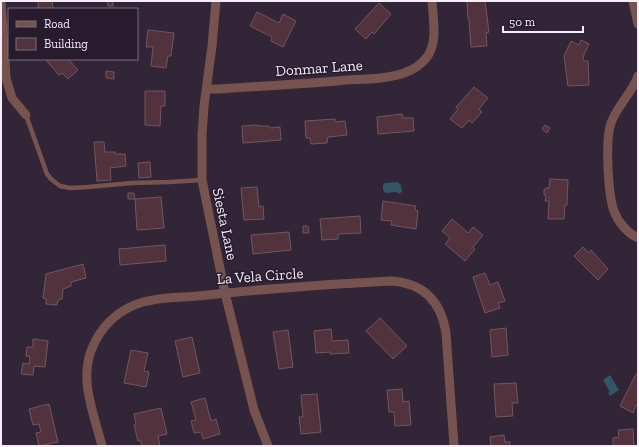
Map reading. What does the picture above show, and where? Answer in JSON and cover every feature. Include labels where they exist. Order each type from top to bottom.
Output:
[{"type":"street","points":[[1,1],[6,78],[12,98],[26,115]]},
{"type":"street","name":"Siesta Lane","points":[[216,1],[202,135],[202,180],[225,293],[254,410],[268,446]]},
{"type":"street","name":"Donmar Lane","points":[[207,89],[326,82],[391,76],[414,69],[427,57],[432,48],[432,1]]},
{"type":"street","points":[[633,1],[638,24]]},
{"type":"street","points":[[638,76],[618,108],[611,123],[608,141],[610,182],[614,211],[626,230],[638,238]]},
{"type":"street","name":"La Vela Circle","points":[[102,446],[90,404],[87,375],[88,362],[92,347],[108,322],[134,305],[152,300],[225,293],[391,281],[402,282],[425,293],[435,301],[441,312],[446,333],[454,446]]},
{"type":"lane","points":[[26,115],[47,174],[60,186],[88,187],[132,183],[202,180]]},
{"type":"water","points":[[398,182],[401,185],[402,192],[398,194],[397,192],[386,193],[383,190],[383,185],[385,183]]},
{"type":"water","points":[[610,375],[619,390],[610,396],[608,393],[610,392],[603,380]]},
{"type":"building","points":[[38,1],[52,1],[53,8],[38,8]]},
{"type":"building","points":[[107,1],[113,1],[113,6],[108,6]]},
{"type":"building","points":[[467,1],[485,1],[489,32],[486,33],[487,46],[471,47]]},
{"type":"building","points":[[379,3],[391,14],[374,34],[372,32],[366,39],[355,29]]},
{"type":"building","points":[[257,12],[279,23],[283,14],[296,21],[283,47],[271,41],[272,37],[250,26]]},
{"type":"building","points":[[148,30],[174,33],[171,56],[168,56],[166,68],[151,66],[153,47],[146,47]]},
{"type":"building","points":[[581,40],[589,44],[583,57],[584,61],[588,61],[589,85],[568,86],[564,56],[571,41],[579,45]]},
{"type":"building","points":[[46,60],[69,60],[78,70],[68,79],[62,73],[59,75]]},
{"type":"building","points":[[106,71],[114,72],[114,79],[106,78]]},
{"type":"building","points":[[474,87],[488,98],[479,109],[482,112],[472,123],[469,120],[462,128],[450,119],[458,109],[456,107]]},
{"type":"building","points":[[145,91],[165,91],[165,106],[161,106],[160,126],[145,125]]},
{"type":"building","points":[[402,114],[403,118],[413,118],[414,131],[378,134],[377,117]]},
{"type":"building","points":[[335,119],[335,122],[345,121],[347,135],[328,137],[327,143],[311,144],[310,138],[306,138],[305,121]]},
{"type":"building","points":[[545,125],[550,128],[547,133],[542,129]]},
{"type":"building","points":[[242,126],[269,126],[270,128],[280,127],[281,140],[243,143]]},
{"type":"building","points":[[94,142],[104,142],[105,152],[125,154],[126,166],[110,168],[111,180],[97,181]]},
{"type":"building","points":[[150,162],[151,177],[139,178],[138,163]]},
{"type":"building","points":[[550,179],[568,180],[567,205],[565,205],[564,219],[548,219],[549,201],[545,201],[546,196],[544,195],[544,190],[549,188]]},
{"type":"building","points":[[257,187],[259,207],[263,206],[264,219],[244,220],[241,188]]},
{"type":"building","points":[[128,193],[134,193],[135,199],[128,199]]},
{"type":"building","points":[[161,197],[164,228],[137,230],[135,199]]},
{"type":"building","points":[[383,201],[416,206],[415,210],[418,211],[416,229],[391,225],[392,221],[381,220]]},
{"type":"building","points":[[360,216],[361,233],[338,234],[338,239],[322,240],[320,219]]},
{"type":"building","points":[[452,219],[468,233],[473,227],[483,235],[473,247],[475,249],[465,261],[445,244],[450,238],[442,231]]},
{"type":"building","points":[[303,226],[308,226],[309,233],[303,233]]},
{"type":"building","points":[[289,232],[291,250],[253,254],[251,235]]},
{"type":"building","points":[[165,245],[166,261],[120,265],[119,249]]},
{"type":"building","points":[[583,247],[589,253],[591,250],[608,269],[598,280],[574,256]]},
{"type":"building","points":[[83,264],[86,278],[71,282],[71,286],[63,289],[62,299],[58,300],[57,305],[46,304],[46,299],[43,298],[46,274]]},
{"type":"building","points":[[485,273],[490,285],[498,282],[505,301],[498,303],[500,308],[485,313],[473,277]]},
{"type":"building","points":[[380,318],[407,346],[393,359],[366,331]]},
{"type":"building","points":[[506,328],[508,355],[492,357],[490,330]]},
{"type":"building","points":[[331,329],[332,341],[348,340],[349,353],[316,353],[314,331]]},
{"type":"building","points":[[288,330],[293,367],[279,369],[273,332]]},
{"type":"building","points":[[192,337],[200,373],[183,377],[175,341]]},
{"type":"building","points":[[33,339],[48,341],[45,367],[34,366],[33,375],[21,374],[23,363],[29,364],[30,357],[26,356],[27,347],[33,347]]},
{"type":"building","points":[[131,350],[148,353],[144,371],[149,372],[146,387],[124,383]]},
{"type":"building","points":[[636,374],[638,375],[638,406],[636,405],[633,413],[620,406]]},
{"type":"building","points":[[516,383],[518,403],[512,403],[513,416],[496,417],[494,384]]},
{"type":"building","points":[[402,389],[403,402],[409,401],[411,425],[395,426],[394,412],[389,412],[387,390]]},
{"type":"building","points":[[317,394],[321,432],[301,434],[299,417],[303,417],[301,395]]},
{"type":"building","points":[[205,398],[211,421],[216,419],[220,434],[203,439],[201,432],[194,433],[191,421],[196,420],[191,402]]},
{"type":"building","points":[[49,404],[58,442],[39,446],[36,433],[41,432],[39,424],[33,425],[29,409]]},
{"type":"building","points":[[161,408],[167,434],[158,436],[160,446],[142,446],[141,441],[138,441],[134,425],[136,424],[134,414]]},
{"type":"building","points":[[633,429],[634,446],[613,446],[613,438],[619,437],[618,430]]},
{"type":"building","points":[[504,435],[505,442],[510,442],[510,446],[491,446],[490,437]]}]
